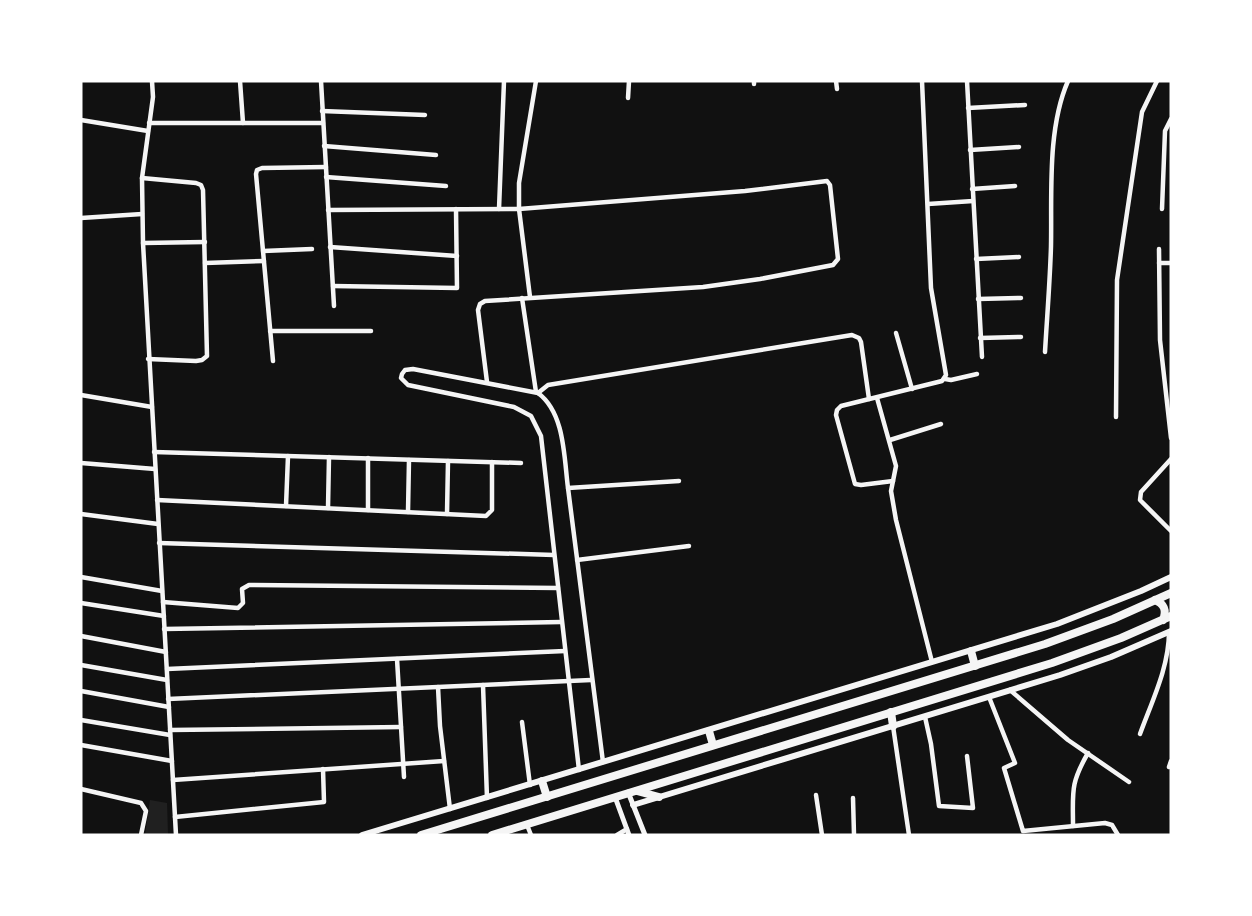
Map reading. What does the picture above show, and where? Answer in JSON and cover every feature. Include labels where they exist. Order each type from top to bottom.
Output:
[{"type":"highway","points":[[421,835],[975,666],[1067,636],[1171,593]]},
{"type":"highway","points":[[492,835],[1052,663],[1121,638],[1167,618],[1164,608],[1155,600]]},
{"type":"highway","points":[[971,651],[975,666]]},
{"type":"highway","points":[[891,712],[893,726]]},
{"type":"highway","points":[[709,731],[714,746]]},
{"type":"highway","points":[[543,781],[547,797]]},
{"type":"highway","points":[[632,791],[659,797]]},
{"type":"main road","points":[[362,835],[971,651],[1093,611],[1171,577]]},
{"type":"main road","points":[[633,805],[989,697],[1111,657],[1170,632]]},
{"type":"street","points":[[152,81],[153,97],[142,178],[142,214],[148,359],[176,835]]},
{"type":"street","points":[[240,81],[243,123]]},
{"type":"street","points":[[321,81],[334,306]]},
{"type":"street","points":[[499,209],[504,81]]},
{"type":"street","points":[[530,297],[519,209],[519,183],[536,81]]},
{"type":"street","points":[[628,98],[629,81]]},
{"type":"street","points":[[836,81],[837,89]]},
{"type":"street","points":[[922,81],[932,288],[946,372],[945,379]]},
{"type":"street","points":[[967,81],[981,357]]},
{"type":"street","points":[[1045,352],[1051,264],[1055,135],[1058,106],[1068,81]]},
{"type":"street","points":[[1116,417],[1117,280],[1142,112],[1157,81]]},
{"type":"street","points":[[968,108],[1025,105]]},
{"type":"street","points":[[322,111],[425,115]]},
{"type":"street","points":[[1162,209],[1165,131],[1171,119]]},
{"type":"street","points":[[81,122],[148,131]]},
{"type":"street","points":[[149,123],[323,123]]},
{"type":"street","points":[[324,146],[436,154]]},
{"type":"street","points":[[970,150],[1019,147]]},
{"type":"street","points":[[273,361],[257,170],[326,167]]},
{"type":"street","points":[[326,177],[446,186]]},
{"type":"street","points":[[142,178],[201,185],[205,242],[207,356],[196,361],[148,359]]},
{"type":"street","points":[[328,210],[519,209],[745,191],[827,181],[830,185],[838,259],[832,265],[703,287],[485,301],[480,304],[478,310],[488,382]]},
{"type":"street","points":[[972,189],[1015,186]]},
{"type":"street","points":[[928,204],[973,201]]},
{"type":"street","points":[[333,286],[457,288],[456,209]]},
{"type":"street","points":[[81,218],[142,214]]},
{"type":"street","points":[[143,243],[205,242]]},
{"type":"street","points":[[330,247],[457,256]]},
{"type":"street","points":[[263,251],[312,249]]},
{"type":"street","points":[[1159,249],[1161,340],[1171,438]]},
{"type":"street","points":[[976,259],[1019,257]]},
{"type":"street","points":[[205,263],[264,261]]},
{"type":"street","points":[[1159,263],[1171,263]]},
{"type":"street","points":[[522,298],[537,393]]},
{"type":"street","points":[[978,299],[1021,298]]},
{"type":"street","points":[[270,331],[371,331]]},
{"type":"street","points":[[896,333],[912,389]]},
{"type":"street","points":[[537,393],[548,385],[852,336],[859,338],[861,342],[869,399]]},
{"type":"street","points":[[980,338],[1021,337]]},
{"type":"street","points":[[579,770],[541,436],[531,416],[514,407],[408,386],[401,378],[405,370],[413,369],[488,382],[537,393],[550,404],[558,424],[568,488],[603,762]]},
{"type":"street","points":[[892,481],[857,485],[852,478],[836,415],[837,410],[842,406],[945,379],[951,380],[977,374]]},
{"type":"street","points":[[81,395],[152,407]]},
{"type":"street","points":[[877,398],[896,466],[891,497],[933,663]]},
{"type":"street","points":[[890,440],[941,424]]},
{"type":"street","points":[[154,452],[521,463]]},
{"type":"street","points":[[286,506],[288,456]]},
{"type":"street","points":[[328,508],[329,457]]},
{"type":"street","points":[[368,458],[368,510]]},
{"type":"street","points":[[1171,459],[1141,492],[1140,500],[1171,531]]},
{"type":"street","points":[[408,512],[409,460]]},
{"type":"street","points":[[447,514],[448,461]]},
{"type":"street","points":[[157,500],[486,516],[492,510],[492,462]]},
{"type":"street","points":[[81,464],[155,470]]},
{"type":"street","points":[[568,488],[679,481]]},
{"type":"street","points":[[81,514],[158,524]]},
{"type":"street","points":[[159,543],[554,555]]},
{"type":"street","points":[[577,560],[689,546]]},
{"type":"street","points":[[81,577],[162,591]]},
{"type":"street","points":[[163,602],[238,608],[243,603],[242,589],[249,585],[558,588]]},
{"type":"street","points":[[81,603],[164,616]]},
{"type":"street","points":[[164,629],[561,622]]},
{"type":"street","points":[[1140,734],[1164,667],[1170,632]]},
{"type":"street","points":[[81,636],[166,652]]},
{"type":"street","points":[[166,669],[565,651]]},
{"type":"street","points":[[397,659],[404,777]]},
{"type":"street","points":[[81,665],[167,680]]},
{"type":"street","points":[[168,699],[591,680]]},
{"type":"street","points":[[483,685],[487,798]]},
{"type":"street","points":[[438,687],[450,809]]},
{"type":"street","points":[[1010,690],[1068,740],[1129,782]]},
{"type":"street","points":[[81,691],[169,707]]},
{"type":"street","points":[[989,697],[1015,763],[1004,768],[1022,833],[1105,823],[1112,825],[1118,835]]},
{"type":"street","points":[[925,717],[939,806],[974,808],[967,756]]},
{"type":"street","points":[[81,720],[170,733],[401,727]]},
{"type":"street","points":[[522,722],[530,785]]},
{"type":"street","points":[[893,726],[909,835]]},
{"type":"street","points":[[81,746],[172,761]]},
{"type":"street","points":[[1073,826],[1073,787],[1076,773],[1088,753]]},
{"type":"street","points":[[173,780],[444,761]]},
{"type":"street","points":[[175,817],[324,802],[323,769]]},
{"type":"street","points":[[81,789],[141,803],[146,811],[141,835]]},
{"type":"street","points":[[632,791],[633,805],[645,835]]},
{"type":"street","points":[[816,795],[822,835]]},
{"type":"street","points":[[615,797],[627,829]]},
{"type":"street","points":[[853,798],[854,835]]},
{"type":"street","points":[[617,835],[627,829],[631,819],[638,819]]},
{"type":"street","points":[[527,825],[531,835]]},
{"type":"street","points":[[1056,828],[1056,835]]},
{"type":"shaded area","points":[[150,800],[167,803],[168,835],[145,835]]}]
